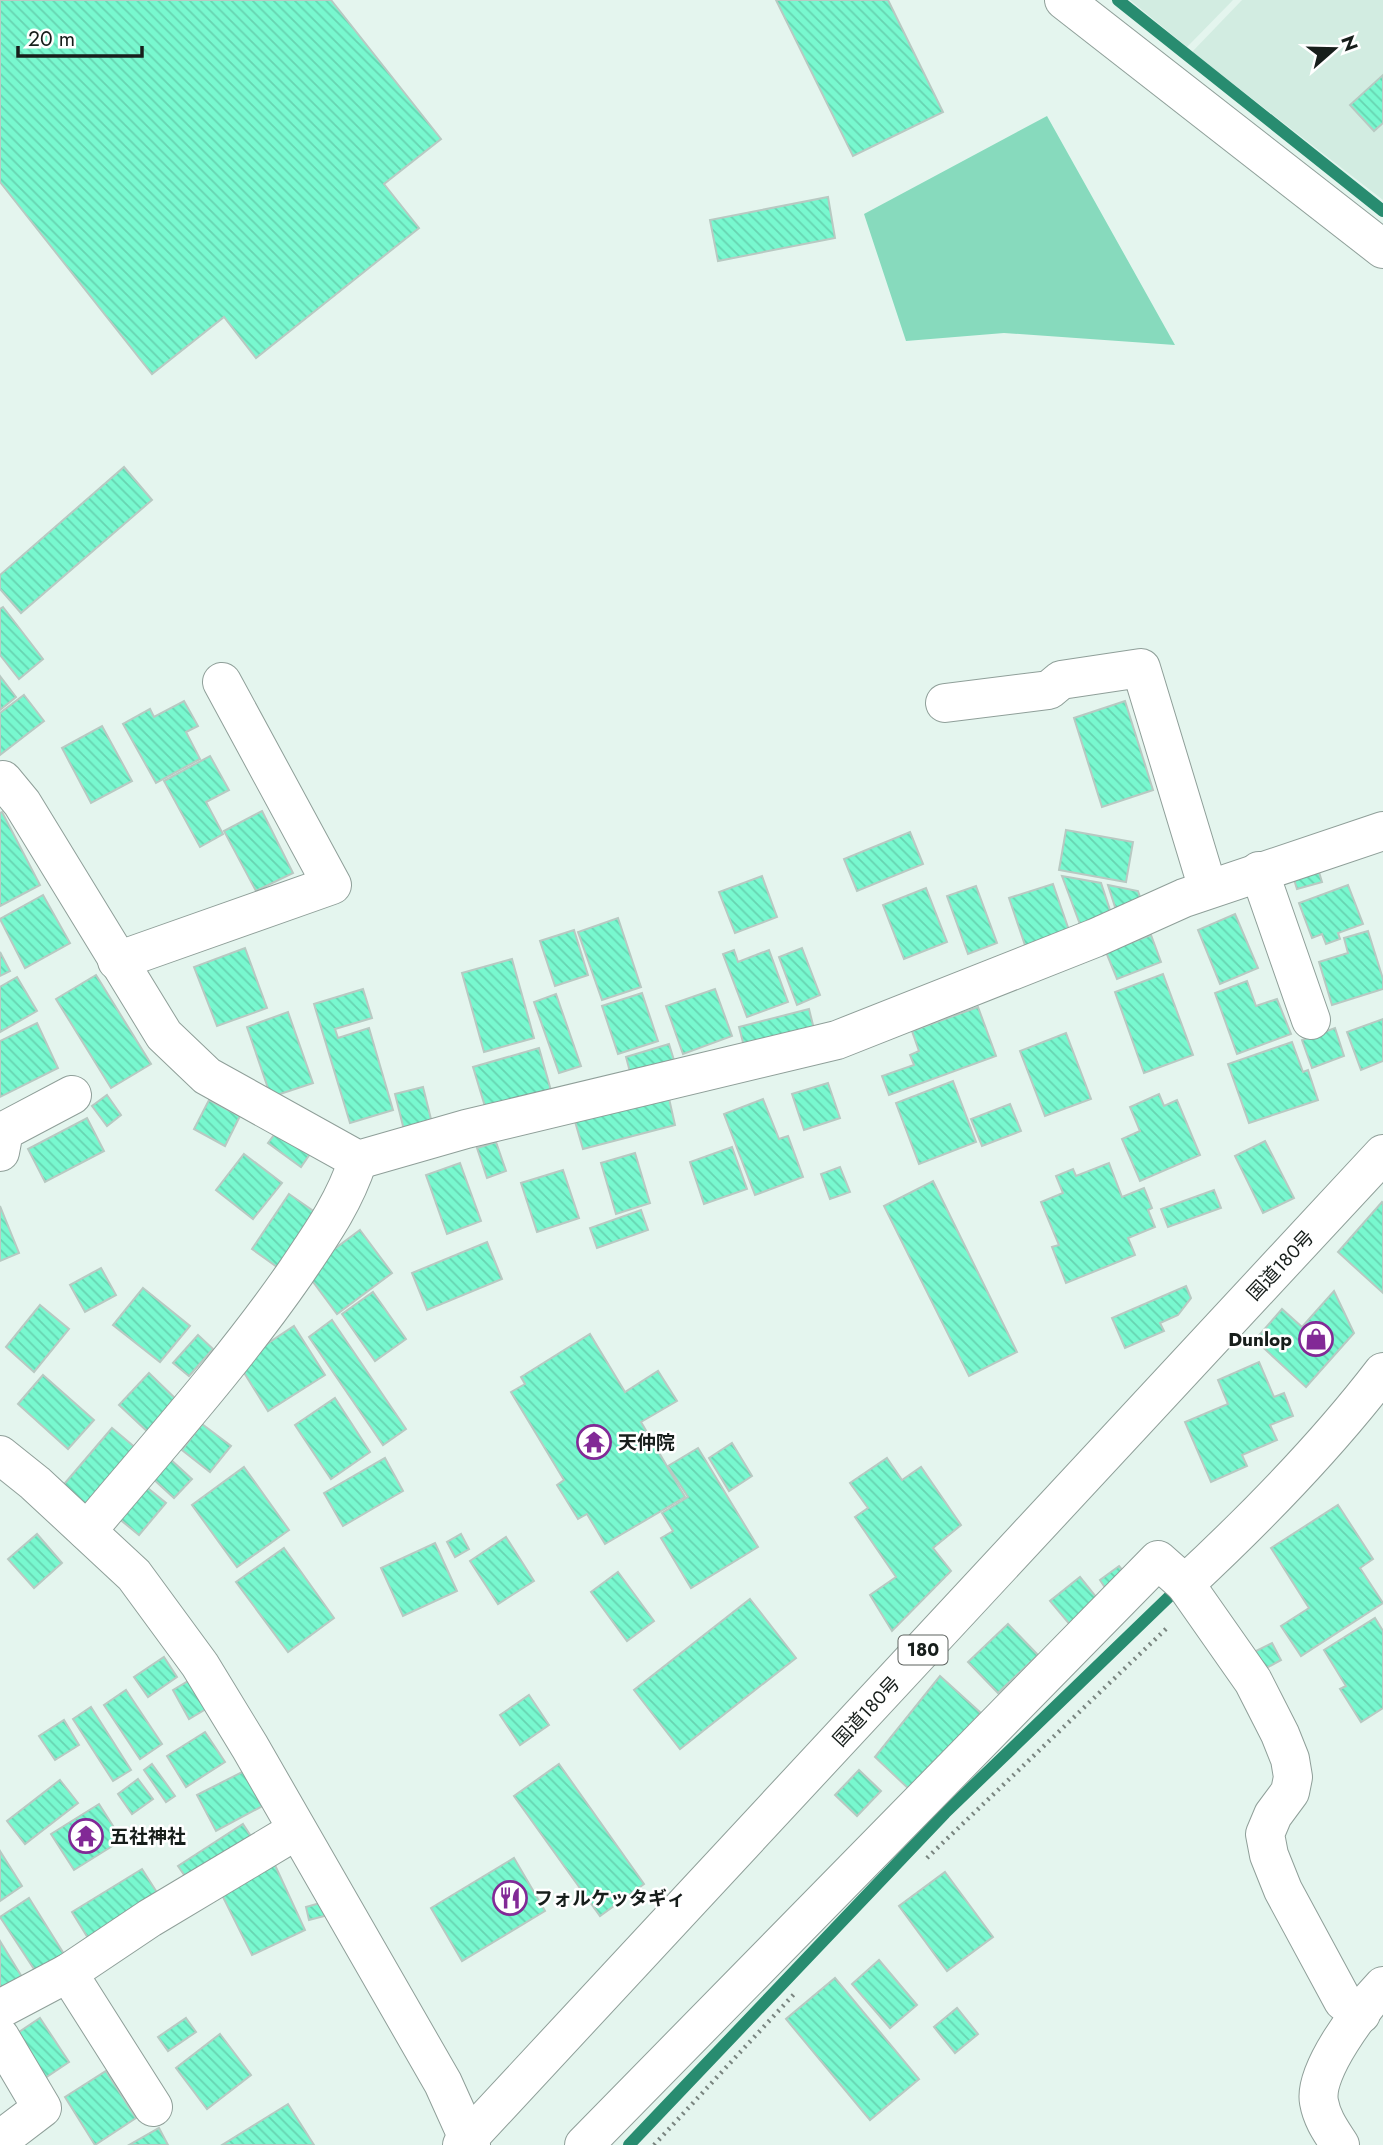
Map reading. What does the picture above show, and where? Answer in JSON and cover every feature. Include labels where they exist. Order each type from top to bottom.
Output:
[{"type":"main road","points":[[1064,0],[1383,249]]},
{"type":"main road","points":[[945,703],[1049,690],[1061,680],[1141,668],[1208,889]]},
{"type":"main road","points":[[117,961],[332,886],[222,682]]},
{"type":"main road","points":[[0,782],[3,780],[22,803],[164,1035],[207,1076],[358,1160],[466,1129],[837,1040],[1095,938],[1184,898],[1383,831]]},
{"type":"main road","points":[[1259,871],[1311,1020]]},
{"type":"main road","points":[[0,1152],[4,1131],[72,1095]]},
{"type":"main road","name":"国道180号","points":[[467,2143],[1383,1154]]},
{"type":"main road","points":[[87,1531],[267,1314],[335,1214],[349,1189],[358,1160]]},
{"type":"main road","points":[[1191,1592],[1342,1423],[1383,1372]]},
{"type":"main road","points":[[0,1455],[35,1483],[134,1574],[200,1665],[250,1746],[443,2082],[467,2143]]},
{"type":"main road","points":[[584,2145],[1158,1560],[1191,1592],[1253,1681],[1290,1759],[1293,1777],[1290,1792],[1273,1815],[1265,1834],[1269,1855],[1283,1890],[1343,2001],[1372,2000]]},
{"type":"main road","points":[[0,2009],[68,1973],[150,1918],[297,1830]]},
{"type":"main road","points":[[68,1973],[153,2107]]},
{"type":"main road","points":[[1340,2145],[1325,2122],[1318,2101],[1319,2085],[1334,2054],[1372,2000]]},
{"type":"main road","points":[[0,2037],[42,2108],[0,2140]]},
{"type":"path","points":[[920,1865],[1191,1592]]},
{"type":"path","points":[[653,2145],[797,1991]]},
{"type":"shaded area","points":[[1130,0],[1233,0],[1187,47]]},
{"type":"shaded area","points":[[1242,0],[1383,0],[1383,200],[1192,52]]},
{"type":"green space","points":[[1047,116],[1175,345],[1004,333],[906,341],[864,214]]},
{"type":"building","points":[[0,0],[331,0],[441,139],[384,184],[419,228],[256,358],[224,317],[152,374],[0,182]]},
{"type":"building","points":[[776,0],[888,0],[943,112],[853,156]]},
{"type":"building","points":[[1383,75],[1383,123],[1374,131],[1350,105]]},
{"type":"building","points":[[828,197],[835,238],[718,261],[710,220]]},
{"type":"building","points":[[124,467],[152,500],[21,613],[0,589],[0,575]]},
{"type":"building","points":[[3,607],[43,659],[19,679],[0,655],[0,609]]},
{"type":"building","points":[[0,676],[16,697],[0,710]]},
{"type":"building","points":[[24,695],[44,721],[0,755],[0,713]]},
{"type":"building","points":[[184,701],[198,726],[186,732],[200,759],[156,783],[123,724],[150,709],[154,717]]},
{"type":"building","points":[[1125,701],[1153,790],[1102,807],[1074,718]]},
{"type":"building","points":[[102,726],[132,781],[91,803],[62,748]]},
{"type":"building","points":[[210,756],[229,790],[206,802],[223,834],[200,847],[164,781]]},
{"type":"building","points":[[262,811],[293,873],[256,891],[224,831]]},
{"type":"building","points":[[2,812],[40,885],[0,906],[0,813]]},
{"type":"building","points":[[1066,830],[1133,842],[1126,882],[1059,870]]},
{"type":"building","points":[[910,832],[923,864],[857,891],[844,859]]},
{"type":"building","points":[[1316,862],[1322,882],[1297,889],[1291,870]]},
{"type":"building","points":[[762,876],[777,917],[735,933],[719,892]]},
{"type":"building","points":[[1062,876],[1101,883],[1112,916],[1081,927]]},
{"type":"building","points":[[1053,884],[1072,939],[1028,954],[1009,898]]},
{"type":"building","points":[[1108,885],[1138,891],[1142,903],[1116,910]]},
{"type":"building","points":[[1348,885],[1363,924],[1338,933],[1340,939],[1326,944],[1322,934],[1312,938],[1299,903]]},
{"type":"building","points":[[976,886],[997,943],[968,954],[947,896]]},
{"type":"building","points":[[926,888],[947,942],[904,959],[883,905]]},
{"type":"building","points":[[43,895],[70,943],[25,968],[0,919]]},
{"type":"building","points":[[1235,914],[1258,968],[1220,984],[1198,930]]},
{"type":"building","points":[[618,918],[641,987],[602,1000],[578,932]]},
{"type":"building","points":[[574,930],[588,975],[555,986],[540,941]]},
{"type":"building","points":[[1368,931],[1383,979],[1383,989],[1332,1005],[1319,962],[1348,953],[1344,938]]},
{"type":"building","points":[[1151,935],[1161,962],[1117,979],[1106,952]]},
{"type":"building","points":[[245,948],[267,1008],[217,1026],[194,967]]},
{"type":"building","points":[[802,948],[820,995],[797,1005],[779,957]]},
{"type":"building","points":[[734,950],[738,962],[769,950],[788,1002],[747,1017],[723,954]]},
{"type":"building","points":[[0,952],[10,971],[0,976]]},
{"type":"building","points":[[512,959],[534,1038],[484,1052],[462,973]]},
{"type":"building","points":[[1163,974],[1193,1055],[1144,1073],[1115,992]]},
{"type":"building","points":[[96,975],[151,1064],[111,1088],[56,999]]},
{"type":"building","points":[[17,977],[37,1011],[0,1032],[0,987]]},
{"type":"building","points":[[1247,981],[1256,1006],[1277,999],[1291,1034],[1237,1054],[1215,993]]},
{"type":"building","points":[[363,989],[372,1018],[335,1029],[338,1038],[369,1028],[393,1110],[350,1123],[314,1004]]},
{"type":"building","points":[[715,989],[732,1036],[683,1054],[666,1006]]},
{"type":"building","points":[[642,993],[658,1041],[618,1054],[602,1006]]},
{"type":"building","points":[[556,994],[581,1066],[559,1073],[534,1002]]},
{"type":"building","points":[[978,1007],[996,1056],[889,1095],[882,1076],[914,1065],[910,1055],[919,1051],[912,1031]]},
{"type":"building","points":[[809,1009],[816,1037],[746,1054],[739,1027]]},
{"type":"building","points":[[288,1012],[313,1083],[271,1097],[247,1027]]},
{"type":"building","points":[[1383,1019],[1383,1061],[1361,1070],[1347,1032]]},
{"type":"building","points":[[37,1023],[58,1068],[0,1097],[0,1041]]},
{"type":"building","points":[[1335,1028],[1344,1056],[1312,1068],[1302,1040]]},
{"type":"building","points":[[1066,1033],[1091,1099],[1045,1116],[1020,1051]]},
{"type":"building","points":[[1292,1042],[1303,1072],[1308,1070],[1318,1100],[1249,1123],[1228,1064]]},
{"type":"building","points":[[669,1044],[677,1070],[633,1083],[626,1057]]},
{"type":"building","points":[[539,1048],[552,1094],[487,1113],[473,1067]]},
{"type":"building","points":[[953,1081],[976,1142],[919,1164],[896,1103]]},
{"type":"building","points":[[828,1083],[840,1118],[804,1130],[792,1094]]},
{"type":"building","points":[[423,1087],[434,1131],[406,1138],[395,1094]]},
{"type":"building","points":[[668,1094],[675,1125],[583,1149],[574,1118]]},
{"type":"building","points":[[1159,1094],[1164,1106],[1177,1100],[1200,1155],[1140,1181],[1122,1139],[1140,1131],[1130,1107]]},
{"type":"building","points":[[107,1095],[121,1115],[107,1126],[92,1106]]},
{"type":"building","points":[[763,1099],[779,1139],[788,1136],[803,1177],[755,1195],[724,1114]]},
{"type":"building","points":[[209,1100],[240,1116],[225,1146],[194,1129]]},
{"type":"building","points":[[1010,1104],[1021,1131],[982,1146],[971,1119]]},
{"type":"building","points":[[87,1118],[104,1151],[45,1182],[28,1149]]},
{"type":"building","points":[[280,1127],[312,1151],[301,1167],[268,1143]]},
{"type":"building","points":[[1265,1141],[1294,1198],[1263,1213],[1235,1156]]},
{"type":"building","points":[[496,1142],[506,1171],[487,1178],[477,1148]]},
{"type":"building","points":[[732,1147],[747,1189],[704,1204],[690,1162]]},
{"type":"building","points":[[635,1153],[650,1203],[616,1214],[601,1163]]},
{"type":"building","points":[[244,1154],[282,1183],[253,1219],[216,1190]]},
{"type":"building","points":[[460,1163],[481,1221],[447,1234],[426,1175]]},
{"type":"building","points":[[1109,1163],[1122,1197],[1144,1188],[1152,1208],[1148,1210],[1155,1227],[1128,1238],[1135,1255],[1066,1283],[1052,1247],[1059,1245],[1041,1202],[1063,1193],[1056,1176],[1073,1169],[1076,1176]]},
{"type":"building","points":[[840,1167],[850,1192],[830,1199],[821,1174]]},
{"type":"building","points":[[563,1170],[579,1218],[537,1232],[521,1183]]},
{"type":"building","points":[[933,1181],[1017,1352],[969,1376],[884,1206]]},
{"type":"building","points":[[1214,1190],[1221,1208],[1168,1227],[1161,1209]]},
{"type":"building","points":[[289,1194],[322,1217],[284,1272],[252,1249]]},
{"type":"building","points":[[1383,1203],[1383,1293],[1338,1252]]},
{"type":"building","points":[[0,1206],[19,1253],[0,1261]]},
{"type":"building","points":[[641,1210],[648,1230],[597,1248],[590,1228]]},
{"type":"building","points":[[360,1230],[392,1273],[337,1314],[305,1271]]},
{"type":"building","points":[[487,1242],[502,1279],[427,1310],[412,1273]]},
{"type":"building","points":[[101,1268],[116,1295],[85,1312],[70,1285]]},
{"type":"building","points":[[1186,1286],[1191,1298],[1178,1315],[1160,1323],[1164,1331],[1125,1348],[1112,1318]]},
{"type":"building","points":[[143,1288],[190,1326],[160,1362],[113,1325]]},
{"type":"building","points":[[1334,1291],[1354,1333],[1306,1387],[1255,1340],[1282,1309],[1302,1327]]},
{"type":"building","points":[[373,1292],[406,1339],[375,1361],[342,1314]]},
{"type":"building","points":[[40,1305],[69,1329],[34,1372],[6,1347]]},
{"type":"building","points":[[332,1320],[406,1429],[383,1445],[309,1337]]},
{"type":"building","points":[[294,1326],[325,1375],[268,1411],[238,1363]]},
{"type":"building","points":[[590,1334],[625,1392],[658,1371],[677,1401],[641,1422],[685,1497],[605,1544],[587,1514],[578,1519],[557,1485],[564,1480],[511,1392],[525,1384],[521,1377]]},
{"type":"building","points":[[198,1335],[213,1349],[189,1376],[173,1363]]},
{"type":"building","points":[[1259,1362],[1274,1397],[1284,1393],[1293,1416],[1270,1425],[1277,1440],[1242,1455],[1247,1466],[1211,1482],[1185,1422],[1228,1404],[1218,1380]]},
{"type":"building","points":[[149,1373],[179,1402],[150,1434],[119,1405]]},
{"type":"building","points":[[43,1375],[94,1420],[68,1449],[18,1404]]},
{"type":"building","points":[[335,1398],[370,1452],[331,1479],[295,1425]]},
{"type":"building","points":[[202,1424],[231,1446],[210,1472],[182,1450]]},
{"type":"building","points":[[112,1428],[143,1454],[91,1516],[60,1489]]},
{"type":"building","points":[[732,1443],[752,1476],[729,1491],[709,1458]]},
{"type":"building","points":[[698,1448],[758,1547],[691,1588],[661,1538],[673,1531],[662,1513],[688,1497],[668,1466]]},
{"type":"building","points":[[169,1458],[192,1479],[174,1498],[151,1477]]},
{"type":"building","points":[[385,1458],[403,1491],[343,1526],[324,1493]]},
{"type":"building","points":[[887,1458],[902,1480],[921,1467],[961,1525],[933,1548],[951,1571],[892,1631],[870,1595],[896,1577],[855,1517],[868,1508],[850,1483]]},
{"type":"building","points":[[244,1467],[289,1530],[237,1567],[192,1505]]},
{"type":"building","points":[[144,1485],[166,1503],[139,1535],[117,1517]]},
{"type":"building","points":[[1338,1505],[1373,1559],[1360,1568],[1383,1603],[1301,1656],[1281,1626],[1309,1608],[1271,1548]]},
{"type":"building","points":[[37,1534],[62,1563],[34,1588],[8,1559]]},
{"type":"building","points":[[461,1534],[469,1549],[455,1557],[447,1542]]},
{"type":"building","points":[[506,1537],[534,1581],[498,1604],[470,1561]]},
{"type":"building","points":[[435,1543],[457,1591],[403,1616],[381,1568]]},
{"type":"building","points":[[284,1548],[334,1618],[288,1652],[236,1582]]},
{"type":"building","points":[[1119,1566],[1128,1577],[1108,1592],[1100,1580]]},
{"type":"building","points":[[618,1572],[654,1621],[627,1641],[591,1592]]},
{"type":"building","points":[[1080,1577],[1101,1603],[1072,1627],[1050,1601]]},
{"type":"building","points":[[750,1599],[796,1658],[680,1749],[634,1690]]},
{"type":"building","points":[[1375,1618],[1383,1631],[1383,1708],[1361,1722],[1340,1689],[1346,1686],[1324,1650]]},
{"type":"building","points":[[1008,1624],[1038,1655],[998,1693],[968,1662]]},
{"type":"building","points":[[1272,1643],[1281,1660],[1261,1671],[1252,1653]]},
{"type":"building","points":[[164,1657],[177,1677],[148,1697],[134,1677]]},
{"type":"building","points":[[940,1676],[981,1713],[910,1790],[875,1757]]},
{"type":"building","points":[[190,1680],[206,1709],[189,1719],[173,1690]]},
{"type":"building","points":[[126,1690],[162,1744],[140,1759],[104,1705]]},
{"type":"building","points":[[529,1695],[549,1725],[520,1745],[500,1715]]},
{"type":"building","points":[[91,1707],[131,1770],[113,1781],[73,1719]]},
{"type":"building","points":[[64,1720],[79,1745],[55,1760],[39,1736]]},
{"type":"building","points":[[205,1732],[225,1762],[186,1787],[167,1756]]},
{"type":"building","points":[[152,1764],[175,1796],[166,1802],[144,1770]]},
{"type":"building","points":[[559,1764],[644,1884],[600,1916],[514,1796]]},
{"type":"building","points":[[250,1768],[268,1803],[216,1831],[197,1795]]},
{"type":"building","points":[[859,1770],[881,1791],[857,1816],[835,1795]]},
{"type":"building","points":[[138,1779],[153,1799],[132,1814],[118,1794]]},
{"type":"building","points":[[60,1780],[78,1803],[25,1844],[7,1821]]},
{"type":"building","points":[[99,1804],[122,1840],[74,1870],[51,1834]]},
{"type":"building","points":[[243,1824],[254,1841],[189,1882],[178,1866]]},
{"type":"building","points":[[0,1851],[22,1886],[0,1901]]},
{"type":"building","points":[[514,1858],[545,1911],[462,1961],[431,1908]]},
{"type":"building","points":[[274,1863],[305,1930],[252,1955],[219,1889]]},
{"type":"building","points":[[142,1869],[163,1902],[93,1946],[72,1912]]},
{"type":"building","points":[[945,1872],[993,1937],[947,1971],[899,1906]]},
{"type":"building","points":[[29,1898],[64,1954],[36,1972],[0,1917]]},
{"type":"building","points":[[324,1902],[328,1915],[309,1920],[306,1907]]},
{"type":"building","points":[[0,1941],[22,1977],[0,1991]]},
{"type":"building","points":[[879,1960],[917,2005],[890,2028],[852,1984]]},
{"type":"building","points":[[835,1978],[919,2079],[870,2120],[786,2019]]},
{"type":"building","points":[[957,2008],[978,2034],[955,2053],[934,2027]]},
{"type":"building","points":[[40,2018],[69,2062],[45,2078],[16,2034]]},
{"type":"building","points":[[186,2018],[196,2032],[168,2051],[158,2037]]},
{"type":"building","points":[[220,2034],[251,2075],[207,2109],[176,2068]]},
{"type":"building","points":[[106,2071],[136,2118],[95,2145],[65,2097]]},
{"type":"building","points":[[288,2104],[314,2145],[222,2145]]},
{"type":"building","points":[[159,2128],[168,2145],[129,2145]]},
{"type":"waterway","points":[[1118,0],[1383,211]]},
{"type":"waterway","points":[[629,2145],[945,1813],[1173,1593]]},
{"type":"place","name":"Dunlop","points":[[1316,1339]]},
{"type":"place","name":"天仲院","points":[[594,1442]]},
{"type":"place","name":"五社神社","points":[[86,1836]]},
{"type":"place","name":"フォルケッタギィ","points":[[510,1898]]}]
